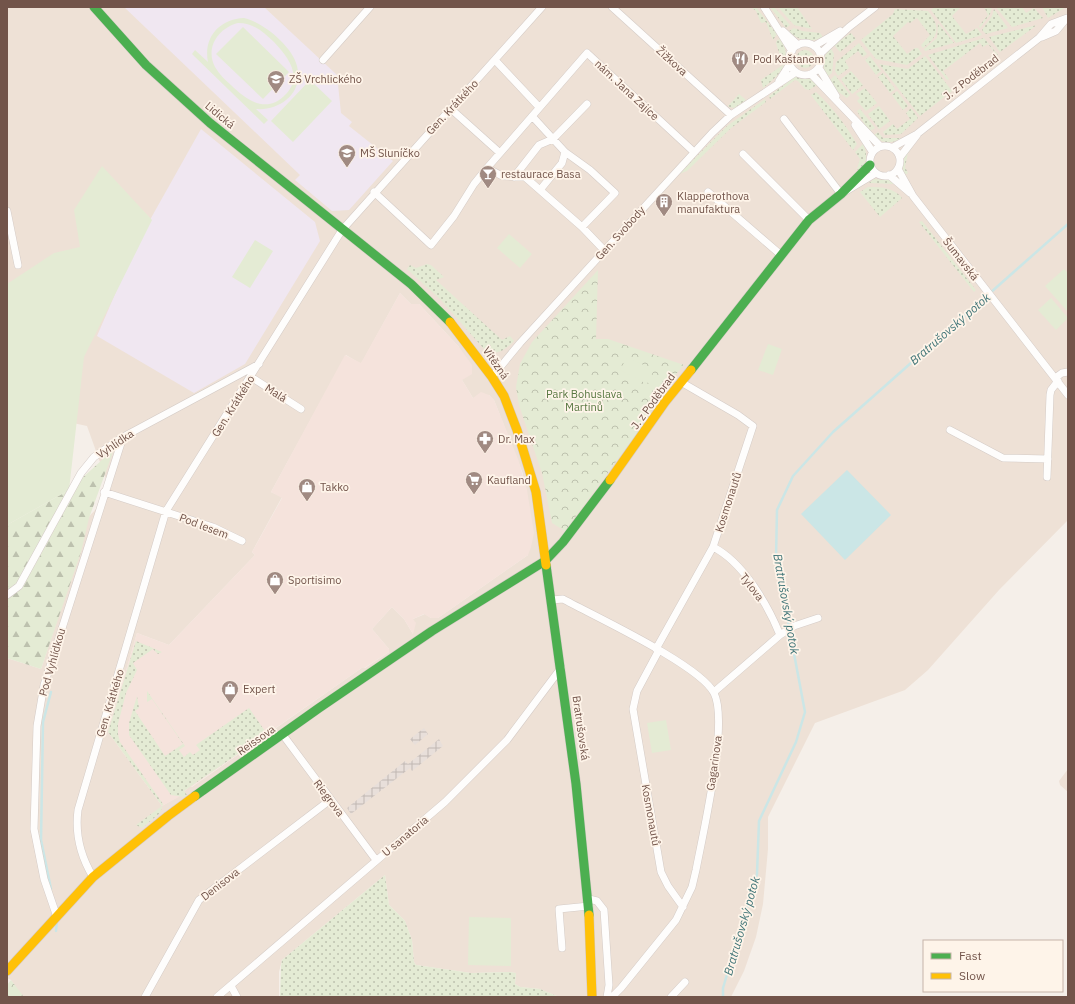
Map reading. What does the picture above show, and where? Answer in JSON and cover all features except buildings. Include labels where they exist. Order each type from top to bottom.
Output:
[{"type":"street","name":"Lidická","points":[[94,7],[146,65],[210,123],[342,230]]},
{"type":"street","points":[[323,60],[370,7]]},
{"type":"street","name":"Gen. Krátkého","points":[[93,877],[86,864],[76,825],[78,810],[166,511],[342,230],[374,192],[451,109],[542,7]]},
{"type":"street","name":"Žižkova","points":[[612,7],[731,115]]},
{"type":"street","points":[[764,7],[792,51],[798,45],[804,43],[814,46],[820,54],[821,63],[819,68],[811,74],[801,74],[796,72],[790,64]]},
{"type":"street","points":[[820,54],[875,7]]},
{"type":"street","name":"J. z Poděbrad","points":[[892,147],[917,134],[1039,38],[1056,31],[1068,19]]},
{"type":"street","points":[[778,27],[798,45]]},
{"type":"street","points":[[814,46],[850,27]]},
{"type":"street","name":"Gen. Svobody","points":[[777,84],[790,64],[792,51]]},
{"type":"street","name":"nám. Jana Zajíce","points":[[374,192],[431,245],[454,216],[474,184],[487,168],[587,53],[694,152]]},
{"type":"street","points":[[495,60],[539,107]]},
{"type":"street","points":[[819,68],[872,151]]},
{"type":"street","name":"Gen. Svobody","points":[[492,378],[520,343],[694,152],[731,115],[796,72]]},
{"type":"street","points":[[811,74],[880,146]]},
{"type":"street","points":[[514,176],[539,145],[553,139],[587,104]]},
{"type":"street","points":[[451,109],[500,153]]},
{"type":"street","points":[[532,116],[565,152],[590,170],[615,192],[582,227]]},
{"type":"street","points":[[784,119],[842,194]]},
{"type":"street","name":"J. z Poděbrad","points":[[898,169],[900,158],[917,134]]},
{"type":"street","points":[[898,169],[889,175],[876,173],[870,165],[870,156],[872,151],[880,146],[892,147],[900,158]]},
{"type":"street","points":[[540,190],[562,163],[565,152]]},
{"type":"street","points":[[743,154],[809,220]]},
{"type":"street","name":"J. z Poděbrad","points":[[842,194],[870,165]]},
{"type":"street","points":[[487,168],[502,176],[525,177],[582,227],[604,250]]},
{"type":"street","name":"Šumavská","points":[[898,169],[913,196],[1068,395]]},
{"type":"street","name":"J. z Poděbrad","points":[[545,561],[563,542],[602,492],[665,402],[809,220],[842,194],[876,173]]},
{"type":"street","name":"Šumavská","points":[[889,175],[913,196]]},
{"type":"street","points":[[708,192],[781,255]]},
{"type":"street","points":[[7,211],[18,265]]},
{"type":"street","name":"Vítězná","points":[[342,230],[411,284],[450,322],[504,396],[517,430],[536,492],[545,561]]},
{"type":"street","name":"Vyhlídka","points":[[7,595],[18,586],[81,473],[94,457],[123,437],[259,364]]},
{"type":"street","points":[[1047,477],[1051,390],[1056,379],[1062,373],[1068,372]]},
{"type":"street","name":"Malá","points":[[251,377],[301,409]]},
{"type":"street","name":"Kosmonautů","points":[[681,382],[738,415],[753,426],[713,547],[657,650],[637,691],[633,708],[661,872],[668,886],[683,907]]},
{"type":"street","points":[[950,430],[1003,458],[1048,459]]},
{"type":"street","name":"Pod Vyhlídkou","points":[[57,917],[44,879],[34,829],[37,726],[44,685],[104,492],[123,437]]},
{"type":"street","name":"Pod lesem","points":[[104,492],[166,511],[213,528],[242,541]]},
{"type":"street","name":"Tylova","points":[[713,547],[731,560],[742,572],[771,613],[782,633]]},
{"type":"street","name":"Bratrušovská","points":[[545,561],[561,668],[589,903],[592,997]]},
{"type":"street","name":"Reissova","points":[[7,970],[93,877],[168,816],[319,708],[432,631],[545,561]]},
{"type":"street","name":"Gagarinova","points":[[552,600],[563,600],[697,673],[707,682],[714,692],[719,706],[720,719],[717,751],[696,870],[683,907],[671,926],[612,997]]},
{"type":"street","points":[[714,692],[782,633],[794,626],[818,618]]},
{"type":"street","name":"U sanatoria","points":[[217,997],[445,802],[508,740],[561,668]]},
{"type":"street","name":"Riegrova","points":[[283,735],[376,860]]},
{"type":"street","name":"Denisova","points":[[145,997],[199,900],[330,800]]},
{"type":"street","points":[[562,948],[559,909],[597,901],[604,910],[609,985],[607,997]]},
{"type":"street","points":[[671,997],[685,982]]},
{"type":"street","points":[[231,986],[237,997]]},
{"type":"shaded area","points":[[7,7],[1068,7],[1068,520],[999,590],[928,670],[905,690],[815,723],[768,817],[768,849],[763,904],[756,937],[744,971],[731,997],[559,997],[540,989],[520,987],[515,984],[516,973],[471,973],[416,965],[414,962],[412,940],[405,921],[389,905],[385,875],[282,960],[279,972],[279,997],[22,997],[11,980],[7,978],[7,658],[41,669],[71,579],[70,537],[111,493],[87,426],[31,414],[7,421]],"holes":[[[400,293],[411,304],[419,304],[459,347],[462,380],[473,398],[489,395],[494,400],[523,474],[528,555],[438,618],[431,618],[425,614],[413,619],[413,634],[404,619],[392,607],[372,629],[389,649],[389,652],[365,668],[363,667],[192,787],[190,786],[179,796],[162,806],[108,732],[137,633],[169,645],[255,555],[252,552],[282,497],[271,492],[346,355],[361,364]]]},
{"type":"shaded area","name":"ZŠ Vrchlického","points":[[124,7],[264,7],[337,75],[341,113],[352,122],[349,126],[393,161],[349,210],[332,211],[295,180],[300,175]]},
{"type":"shaded area","points":[[201,129],[315,222],[320,241],[245,364],[194,393],[97,336],[137,243]]},
{"type":"shaded area","points":[[400,293],[411,304],[419,304],[459,347],[472,365],[472,374],[462,380],[473,398],[481,392],[489,395],[494,400],[518,459],[527,490],[534,533],[528,555],[438,618],[431,618],[424,614],[413,619],[416,623],[413,634],[404,619],[392,607],[372,629],[389,649],[389,652],[364,668],[363,667],[191,787],[190,786],[179,797],[162,806],[108,732],[137,633],[169,645],[255,555],[252,552],[282,498],[271,492],[345,355],[361,363]]},
{"type":"shaded area","points":[[424,728],[428,734],[415,745],[410,739]]},
{"type":"shaded area","points":[[439,739],[443,746],[412,771],[410,768],[351,814],[347,808],[405,761],[408,764]]},
{"type":"shaded area","points":[[1068,769],[1068,792],[1060,785],[1059,781]]},
{"type":"green space","points":[[751,7],[756,7],[777,34],[773,40],[766,22],[761,23],[756,11]]},
{"type":"green space","points":[[770,7],[774,7],[790,25],[786,28]]},
{"type":"green space","points":[[778,7],[797,7],[812,29],[794,25]]},
{"type":"green space","points":[[935,7],[961,7],[952,16],[966,34],[977,28],[982,35],[956,43],[931,10]]},
{"type":"green space","points":[[984,7],[992,7],[990,14],[980,28],[979,26],[988,15]]},
{"type":"green space","points":[[996,7],[1022,7],[1026,13],[1034,8],[1043,18],[1012,27]]},
{"type":"green space","points":[[1042,7],[1066,7],[1048,18]]},
{"type":"green space","points":[[895,9],[928,11],[935,22],[935,35],[923,48],[921,45],[930,35],[917,18],[910,23],[908,22],[893,36],[907,54],[915,48],[918,48],[922,54],[907,65],[876,59],[861,40],[893,14]]},
{"type":"green space","points":[[994,9],[1008,28],[986,34],[982,30],[992,16]]},
{"type":"green space","points":[[244,18],[252,20],[276,36],[290,51],[297,66],[297,84],[288,98],[274,107],[256,109],[268,120],[264,124],[192,54],[195,50],[208,62],[207,53],[211,37],[221,26],[235,19]],"holes":[[[238,23],[254,26],[270,38],[284,54],[292,67],[293,80],[291,87],[286,94],[272,104],[257,103],[243,96],[220,74],[212,60],[213,46],[219,34],[231,26]]]},
{"type":"green space","points":[[938,23],[954,43],[925,51],[924,49],[937,38]]},
{"type":"green space","points":[[1037,25],[1000,52],[989,37]]},
{"type":"green space","points":[[243,27],[289,72],[263,99],[216,54]]},
{"type":"green space","points":[[794,28],[802,31],[820,33],[823,37],[814,40],[800,39],[789,31]]},
{"type":"green space","points":[[851,33],[856,39],[840,52],[834,45]]},
{"type":"green space","points":[[984,38],[998,55],[990,62],[989,60],[995,53],[988,44],[983,47],[980,43],[943,71],[949,79],[947,80],[928,55]]},
{"type":"green space","points":[[781,39],[786,54],[783,66],[775,78],[763,88],[761,80],[783,65],[776,43],[777,40]]},
{"type":"green space","points":[[859,43],[867,54],[863,57],[858,51],[845,61],[849,68],[838,76],[835,71],[836,62]]},
{"type":"green space","points":[[831,48],[834,54],[832,73],[828,76],[824,69],[824,62],[826,54]]},
{"type":"green space","points":[[805,50],[811,53],[814,59],[811,65],[805,68],[799,65],[796,59],[799,53]]},
{"type":"green space","points":[[870,56],[881,71],[876,75],[865,60]]},
{"type":"green space","points":[[925,56],[952,91],[920,116],[879,64],[908,69]]},
{"type":"green space","points":[[851,71],[863,85],[852,94],[841,79]]},
{"type":"green space","points":[[883,73],[895,89],[890,93],[878,77]]},
{"type":"green space","points":[[835,75],[850,95],[847,98],[837,91],[830,80]]},
{"type":"green space","points":[[796,76],[810,79],[817,85],[809,90],[805,89],[798,81],[795,80],[770,99],[769,96]]},
{"type":"green space","points":[[310,80],[332,101],[293,142],[271,121]]},
{"type":"green space","points":[[865,88],[877,103],[866,111],[857,101],[860,98],[856,94]]},
{"type":"green space","points":[[897,91],[908,106],[903,110],[892,95]]},
{"type":"green space","points":[[816,92],[833,110],[853,137],[857,144],[853,150],[811,95]]},
{"type":"green space","points":[[739,94],[746,100],[734,108],[729,107],[728,106]]},
{"type":"green space","points":[[765,99],[766,102],[731,128],[687,171],[679,174],[727,126]]},
{"type":"green space","points":[[879,106],[890,121],[879,129],[868,114]]},
{"type":"green space","points":[[911,108],[918,118],[901,134],[885,135],[883,132],[893,124],[897,129],[910,119],[906,113]]},
{"type":"green space","points":[[860,109],[875,128],[870,131],[865,125],[857,111]]},
{"type":"green space","points":[[878,132],[883,138],[902,138],[891,142],[883,141],[874,135]]},
{"type":"green space","points":[[863,144],[866,151],[866,158],[860,172],[857,169],[860,159],[855,152]]},
{"type":"green space","points":[[909,150],[910,151],[908,153],[905,167],[908,173],[905,175],[903,172],[903,162]]},
{"type":"green space","points":[[102,166],[152,220],[84,357],[69,490],[7,525],[7,284],[54,253],[80,247],[74,210]]},
{"type":"green space","points":[[874,179],[889,180],[894,184],[869,183]]},
{"type":"green space","points":[[868,187],[891,190],[902,198],[880,217],[860,192]]},
{"type":"green space","points":[[922,221],[976,290],[974,292],[919,222]]},
{"type":"green space","points":[[509,234],[532,254],[520,268],[497,248]]},
{"type":"green space","points":[[255,240],[273,251],[250,288],[232,277]]},
{"type":"green space","points":[[427,264],[431,265],[444,277],[436,280],[502,340],[510,336],[514,341],[504,350],[497,352],[484,349],[440,299],[407,269],[410,265],[416,268]]},
{"type":"green space","points":[[1064,269],[1068,273],[1068,312],[1045,286]]},
{"type":"green space","name":"Park Bohuslava Martinů","points":[[598,270],[596,339],[608,339],[684,365],[655,398],[656,402],[643,425],[565,531],[552,523],[542,473],[519,405],[516,387],[520,364],[532,342]]},
{"type":"green space","points":[[1051,298],[1068,318],[1056,330],[1038,310]]},
{"type":"green space","points":[[768,344],[782,349],[773,375],[758,370]]},
{"type":"green space","points":[[627,357],[654,370],[647,384],[620,370]]},
{"type":"green space","points":[[114,449],[89,518],[81,552],[41,669],[7,658],[7,525],[69,490],[27,566],[35,565],[80,480]]},
{"type":"green space","points":[[136,641],[162,652],[158,654],[153,649],[133,663],[137,670],[126,693],[118,724],[120,742],[163,804],[160,813],[142,828],[136,825],[162,806],[108,732]]},
{"type":"green space","points":[[147,691],[185,746],[179,750],[184,757],[190,752],[193,755],[200,750],[196,745],[249,708],[267,734],[184,791],[187,795],[184,797],[171,795],[129,735],[129,723],[137,696],[139,708],[135,711],[165,756],[183,744],[152,699],[147,702]]},
{"type":"green space","points":[[666,720],[671,750],[652,753],[647,723]]},
{"type":"green space","points":[[385,875],[389,905],[405,921],[412,940],[414,962],[416,965],[471,973],[516,973],[515,984],[520,987],[540,989],[559,997],[280,997],[282,960]]},
{"type":"green space","points":[[469,917],[511,918],[511,966],[468,965]]},
{"type":"green space","points":[[11,980],[24,997],[7,997],[7,985]]},
{"type":"water","points":[[847,470],[891,515],[845,560],[801,514]]},
{"type":"waterway","name":"Bratrušovský potok","points":[[723,997],[723,988],[757,874],[759,821],[796,742],[805,712],[776,558],[777,510],[793,476],[833,432],[1068,224]]},
{"type":"waterway","points":[[51,692],[43,722],[41,840],[51,889]]},
{"type":"waterway","points":[[56,931],[57,921]]},
{"type":"traffic: fast","points":[[94,7],[146,65],[210,123],[411,284],[450,322]]},
{"type":"traffic: fast","points":[[691,370],[809,220],[841,194],[870,165]]},
{"type":"traffic: fast","points":[[195,796],[319,708],[432,631],[545,561],[563,542],[610,480]]},
{"type":"traffic: fast","points":[[546,565],[576,784],[589,915]]},
{"type":"traffic: slow","points":[[450,322],[492,377],[504,396],[517,430],[536,492],[546,565]]},
{"type":"traffic: slow","points":[[610,480],[665,402],[691,370]]},
{"type":"traffic: slow","points":[[7,971],[93,877],[195,796]]},
{"type":"traffic: slow","points":[[589,915],[592,997]]},
{"type":"place","name":"Pod Kaštanem","points":[[740,74]]},
{"type":"place","name":"ZŠ Vrchlického","points":[[276,94]]},
{"type":"place","name":"MŠ Sluníčko","points":[[347,168]]},
{"type":"place","name":"restaurace Basa","points":[[488,189]]},
{"type":"place","name":"Klapperothova manufaktura","points":[[664,217]]},
{"type":"place","name":"Dr. Max","points":[[485,454]]},
{"type":"place","name":"Kaufland","points":[[474,495]]},
{"type":"place","name":"Takko","points":[[307,502]]},
{"type":"place","name":"Sportisimo","points":[[275,595]]},
{"type":"place","name":"Expert","points":[[230,704]]}]
